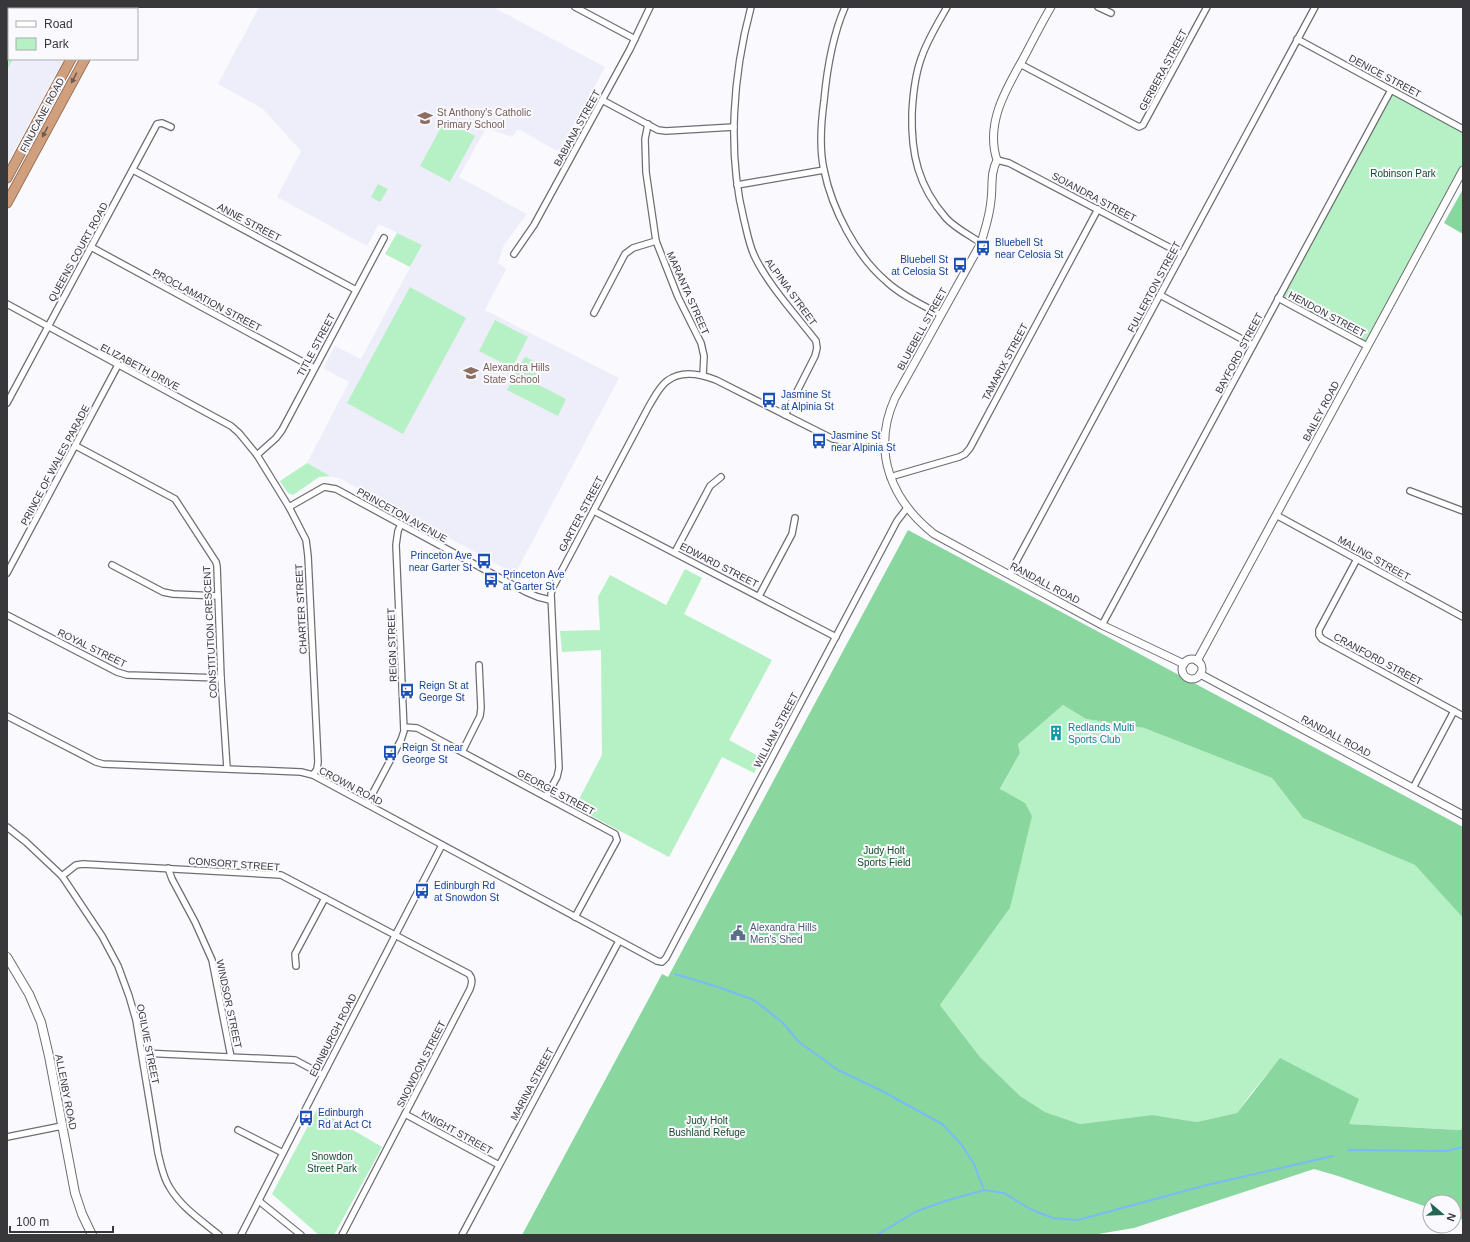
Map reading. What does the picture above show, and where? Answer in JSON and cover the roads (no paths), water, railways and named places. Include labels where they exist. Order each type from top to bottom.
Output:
[{"type":"highway","name":"FINUCANE ROAD","points":[[7,178],[70,60]]},
{"type":"highway","name":"FINUCANE ROAD","points":[[7,203],[84,60]]},
{"type":"main road","name":"ALLENBY ROAD","points":[[7,957],[29,994],[41,1022],[50,1056],[75,1193],[82,1214],[92,1235]]},
{"type":"street","points":[[575,7],[635,39]]},
{"type":"street","name":"BABIANA STREET","points":[[514,254],[534,225],[635,39],[650,7]]},
{"type":"street","name":"ALPINIA STREET","points":[[751,7],[745,29],[740,59],[734,127],[734,162],[737,185],[746,230],[754,254],[764,274],[816,341],[817,348],[815,356],[785,415]]},
{"type":"street","points":[[845,7],[838,24],[828,62],[822,119],[824,170],[834,202],[845,228],[857,248],[872,268],[887,283],[941,315]]},
{"type":"street","points":[[947,7],[928,41],[917,70],[912,102],[912,149],[915,164],[929,195],[947,219],[980,243]]},
{"type":"street","name":"BLUEBELL STREET","points":[[962,550],[934,534],[920,523],[907,508],[890,477],[885,456],[884,440],[888,415],[895,398],[980,243],[987,224],[992,200],[992,170],[997,160],[993,149],[995,120],[1002,96],[1051,7]]},
{"type":"street","points":[[1098,7],[1111,14]]},
{"type":"street","name":"GERBERA STREET","points":[[1020,64],[1139,127],[1144,125],[1207,7]]},
{"type":"street","name":"FULLERTON STREET","points":[[1009,575],[1315,7]]},
{"type":"street","name":"DENICE STREET","points":[[1297,39],[1463,129]]},
{"type":"street","name":"BAYFORD STREET","points":[[1102,625],[1391,90]]},
{"type":"street","points":[[602,100],[658,130],[666,131],[734,127]]},
{"type":"street","name":"QUEENS COURT ROAD","points":[[7,403],[157,124],[162,122],[171,127]]},
{"type":"street","name":"MARANTA STREET","points":[[648,124],[645,139],[646,172],[656,241],[678,297],[700,343],[704,356],[703,374]]},
{"type":"street","name":"SOIANDRA STREET","points":[[997,160],[1009,163],[1182,254]]},
{"type":"street","name":"ANNE STREET","points":[[133,170],[356,290]]},
{"type":"street","points":[[737,185],[824,170]]},
{"type":"street","name":"BAILEY ROAD","points":[[1197,661],[1463,170]]},
{"type":"street","name":"TAMARIX STREET","points":[[890,477],[958,457],[965,454],[970,448],[1098,210]]},
{"type":"street","name":"TITLE STREET","points":[[257,455],[276,438],[384,238]]},
{"type":"street","points":[[594,313],[625,254],[633,248],[656,241]]},
{"type":"street","name":"PROCLAMATION STREET","points":[[91,247],[314,368]]},
{"type":"street","points":[[1160,295],[1253,346]]},
{"type":"street","name":"HENDON STREET","points":[[1278,298],[1367,346]]},
{"type":"street","name":"ELIZABETH DRIVE","points":[[7,304],[118,366],[231,426],[239,433],[257,455]]},
{"type":"street","name":"PRINCE OF WALES PARADE","points":[[7,573],[118,366]]},
{"type":"street","points":[[703,374],[828,437],[839,441],[884,440]]},
{"type":"street","name":"GARTER STREET","points":[[546,797],[557,777],[559,768],[550,600],[553,588],[649,406],[662,385],[676,376],[703,374]]},
{"type":"street","name":"CONSTITUTION CRESCENT","points":[[76,446],[175,499],[216,562],[227,768]]},
{"type":"street","name":"CHARTER STREET","points":[[257,455],[289,507],[306,540],[318,762],[317,769],[313,775]]},
{"type":"street","points":[[675,552],[710,486],[721,477]]},
{"type":"street","name":"PRINCETON AVENUE","points":[[289,507],[324,487],[336,489],[526,592],[550,600]]},
{"type":"street","points":[[1410,491],[1463,511]]},
{"type":"street","name":"WILLIAM STREET","points":[[662,962],[666,958],[897,521],[907,508]]},
{"type":"street","name":"EDWARD STREET","points":[[594,510],[836,637]]},
{"type":"street","name":"MALING STREET","points":[[1276,515],[1463,617]]},
{"type":"street","points":[[759,596],[792,534],[795,518]]},
{"type":"street","name":"REIGN STREET","points":[[367,804],[401,740],[404,727],[396,545],[398,531],[402,524]]},
{"type":"street","name":"RANDALL ROAD","points":[[962,550],[1102,625],[1184,664],[1182,671],[1188,678],[1194,679],[1200,674],[1463,815]]},
{"type":"street","name":"CRANFORD STREET","points":[[1357,559],[1319,630],[1319,635],[1322,639],[1463,716]]},
{"type":"street","points":[[112,565],[163,592],[173,594],[218,596]]},
{"type":"street","name":"ROYAL STREET","points":[[7,615],[117,672],[127,675],[221,678]]},
{"type":"street","points":[[1184,664],[1189,660],[1197,661],[1201,667],[1200,674]]},
{"type":"street","points":[[462,752],[480,716],[482,708],[479,665]]},
{"type":"street","points":[[1413,788],[1454,711]]},
{"type":"street","name":"CROWN ROAD","points":[[7,716],[96,762],[103,764],[227,768],[301,772],[313,775],[619,941],[657,961],[662,962]]},
{"type":"street","name":"GEORGE STREET","points":[[404,727],[417,728],[616,834],[617,840],[575,917]]},
{"type":"street","name":"OGILVIE STREET","points":[[7,827],[26,842],[62,876],[102,936],[118,966],[134,1014],[162,1171],[169,1187],[178,1200],[219,1235]]},
{"type":"street","name":"EDINBURGH ROAD","points":[[241,1235],[322,1075],[442,845]]},
{"type":"street","name":"CONSORT STREET","points":[[62,876],[76,865],[82,864],[281,875],[395,934]]},
{"type":"street","name":"WINDSOR STREET","points":[[168,868],[212,960],[231,1057]]},
{"type":"street","points":[[296,966],[295,954],[325,898]]},
{"type":"street","name":"SNOWDON STREET","points":[[342,1235],[470,989],[472,980],[469,974],[395,934]]},
{"type":"street","name":"MARINA STREET","points":[[462,1235],[619,941]]},
{"type":"street","points":[[142,1053],[295,1060],[322,1075]]},
{"type":"street","name":"KNIGHT STREET","points":[[406,1114],[499,1165]]},
{"type":"street","points":[[7,1137],[62,1126]]},
{"type":"street","points":[[238,1130],[283,1153]]},
{"type":"street","points":[[259,1201],[301,1235]]},
{"type":"waterway","points":[[675,974],[754,1000],[783,1023],[799,1042],[838,1070],[882,1091],[942,1124],[961,1144],[974,1164],[984,1190]]},
{"type":"waterway","points":[[1348,1150],[1447,1151],[1463,1147]]},
{"type":"waterway","points":[[877,1235],[915,1212],[945,1201],[984,1190],[1004,1193],[1030,1209],[1053,1218],[1078,1220],[1203,1186],[1333,1156]]},
{"type":"place","name":"St Anthony's Catholic Primary School","points":[[425,118]]},
{"type":"place","name":"Bluebell St near Celosia St","points":[[983,248]]},
{"type":"place","name":"Bluebell St at Celosia St","points":[[960,265]]},
{"type":"place","name":"Alexandra Hills State School","points":[[471,373]]},
{"type":"place","name":"Jasmine St at Alpinia St","points":[[769,400]]},
{"type":"place","name":"Jasmine St near Alpinia St","points":[[819,441]]},
{"type":"place","name":"Princeton Ave near Garter St","points":[[484,561]]},
{"type":"place","name":"Princeton Ave at Garter St","points":[[491,580]]},
{"type":"place","name":"Reign St at George St","points":[[407,691]]},
{"type":"place","name":"Redlands Multi Sports Club","points":[[1056,733]]},
{"type":"place","name":"Reign St near George St","points":[[390,753]]},
{"type":"place","name":"Edinburgh Rd at Snowdon St","points":[[422,891]]},
{"type":"place","name":"Alexandra Hills Men's Shed","points":[[738,933]]},
{"type":"place","name":"Edinburgh Rd at Act Ct","points":[[306,1118]]},
{"type":"park label","name":"Robinson Park","points":[[1403,173]]},
{"type":"park label","name":"Judy Holt Sports Field","points":[[884,856]]},
{"type":"park label","name":"Judy Holt Bushland Refuge","points":[[707,1126]]},
{"type":"park label","name":"Snowdon Street Park","points":[[332,1162]]}]
